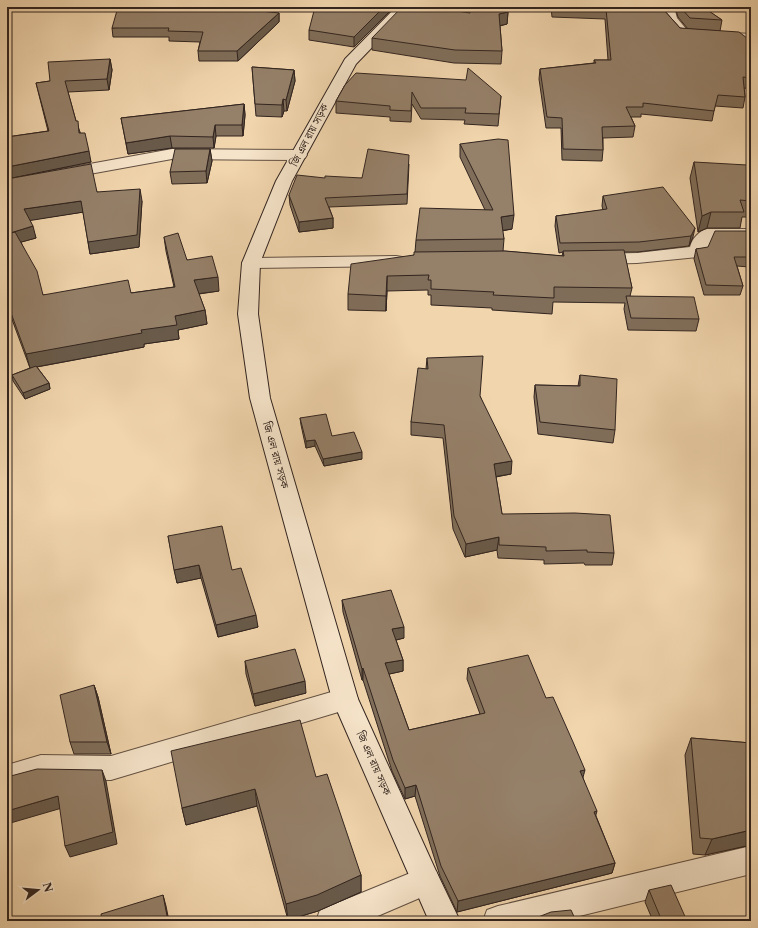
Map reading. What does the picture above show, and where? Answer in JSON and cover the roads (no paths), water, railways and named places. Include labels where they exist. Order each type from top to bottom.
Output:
[{"type":"street","name":"জি এল রায় সড়ক","points":[[404,7],[350,62],[284,181],[251,263],[248,314],[260,398],[345,699],[425,881],[445,921]]},
{"type":"street","points":[[667,7],[670,19],[683,34],[751,38]]},
{"type":"street","points":[[7,184],[172,154],[299,155]]},
{"type":"street","points":[[582,259],[637,258],[698,252],[700,243],[707,234],[751,234]]},
{"type":"street","points":[[251,263],[416,261]]},
{"type":"street","points":[[7,777],[41,767],[111,768],[345,699]]},
{"type":"street","points":[[498,921],[751,860]]},
{"type":"street","points":[[331,921],[425,881]]}]
